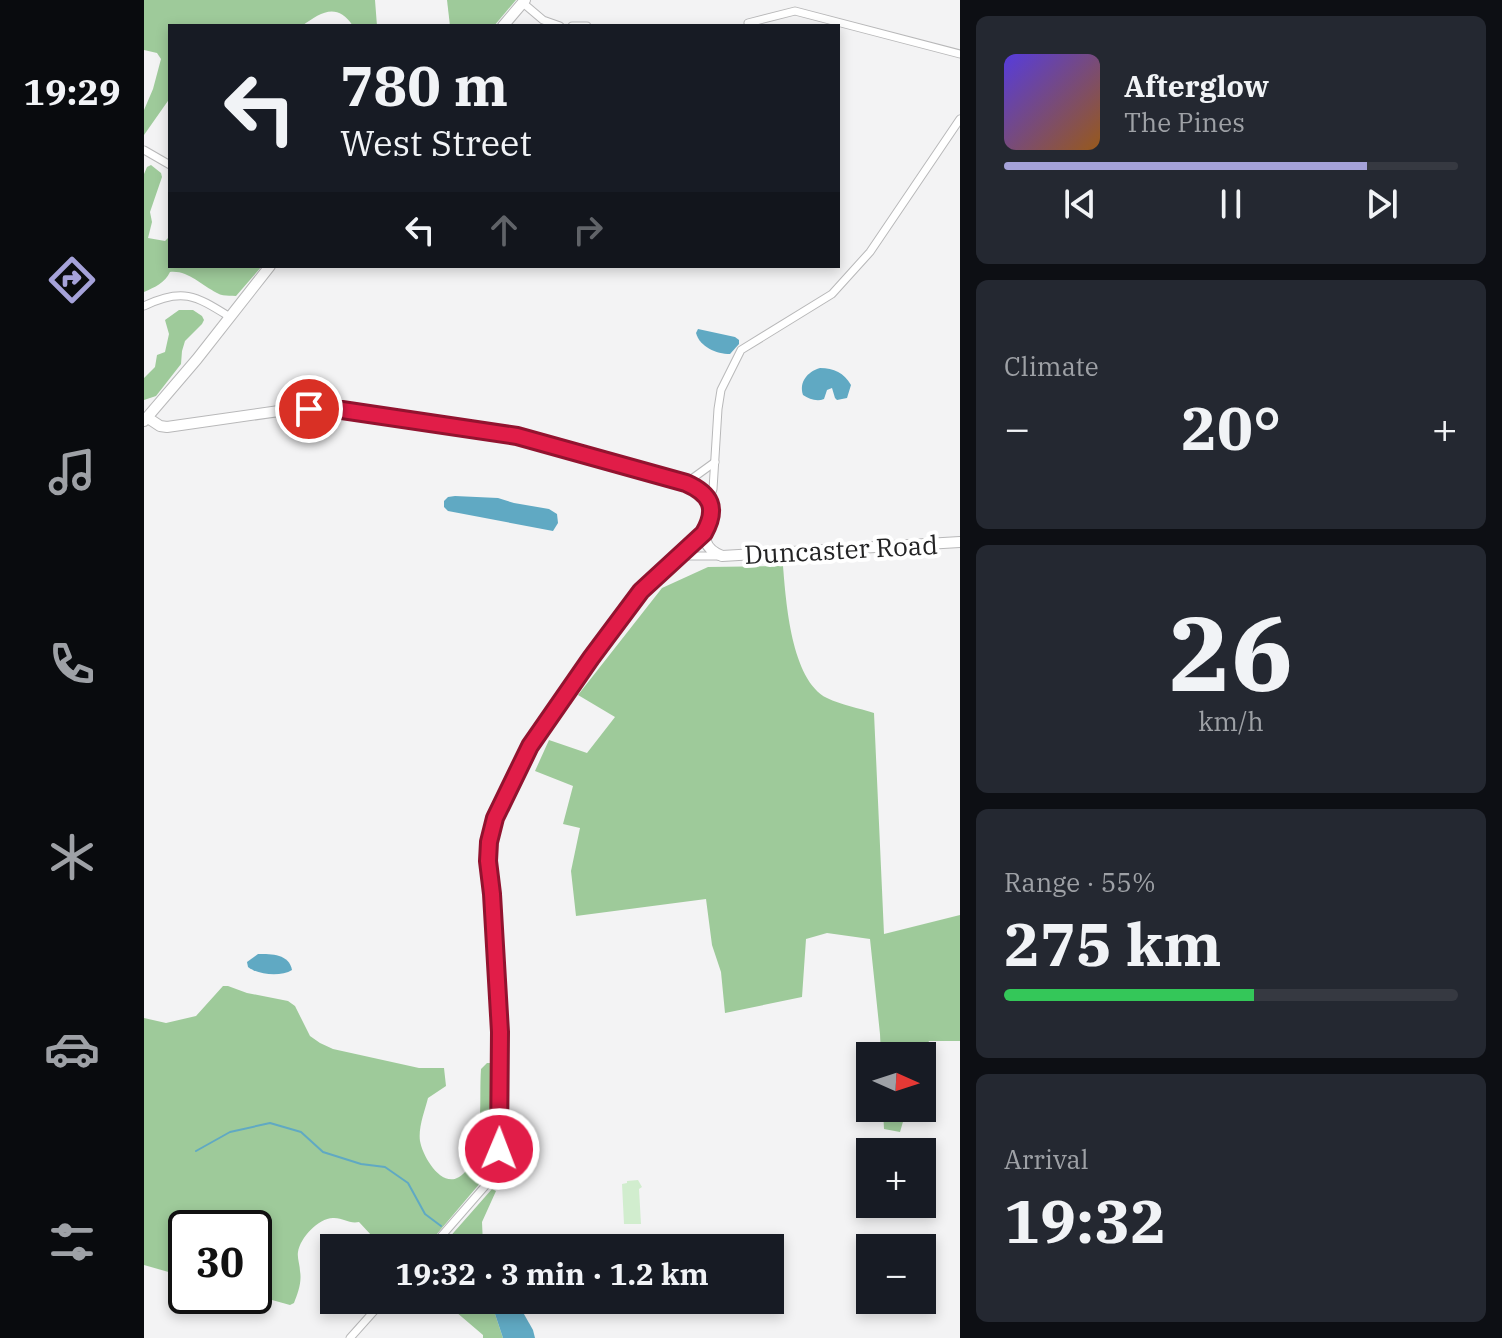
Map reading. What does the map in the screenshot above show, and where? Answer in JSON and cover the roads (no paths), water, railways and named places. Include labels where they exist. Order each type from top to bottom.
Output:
[{"type":"street","points":[[505,24],[524,2],[543,20],[554,24]]},
{"type":"street","points":[[748,23],[795,11],[960,54]]},
{"type":"street","points":[[709,500],[713,489],[721,390],[741,350],[832,294],[870,252],[960,119]]},
{"type":"street","points":[[144,150],[168,164]]},
{"type":"street","points":[[268,268],[146,420],[167,427],[286,410],[342,410],[517,436],[686,483],[701,490],[712,510],[704,533],[641,591],[530,746],[495,818],[488,861],[500,1032],[499,1149],[486,1185],[443,1234]]},
{"type":"street","points":[[144,306],[169,297],[189,295],[230,317]]},
{"type":"street","points":[[686,483],[715,462]]},
{"type":"street","name":"Duncaster Road","points":[[704,533],[711,550],[722,556]]},
{"type":"street","name":"Duncaster Road","points":[[680,556],[960,542]]},
{"type":"street","points":[[350,1338],[371,1314]]},
{"type":"water","points":[[698,329],[735,337],[739,344],[730,354],[719,353],[701,342],[696,333]]},
{"type":"water","points":[[820,368],[834,370],[845,377],[851,385],[847,398],[837,400],[832,388],[821,400],[803,395],[805,378]]},
{"type":"water","points":[[455,496],[498,498],[549,509],[557,514],[558,523],[553,531],[448,511],[444,501]]},
{"type":"water","points":[[258,954],[284,958],[292,970],[276,974],[252,970],[247,962]]},
{"type":"water","points":[[495,1314],[524,1314],[535,1338],[503,1338]]},
{"type":"waterway","points":[[196,1151],[230,1132],[270,1123],[301,1132],[323,1152],[361,1164],[385,1167],[408,1183],[425,1214],[441,1226]]}]
